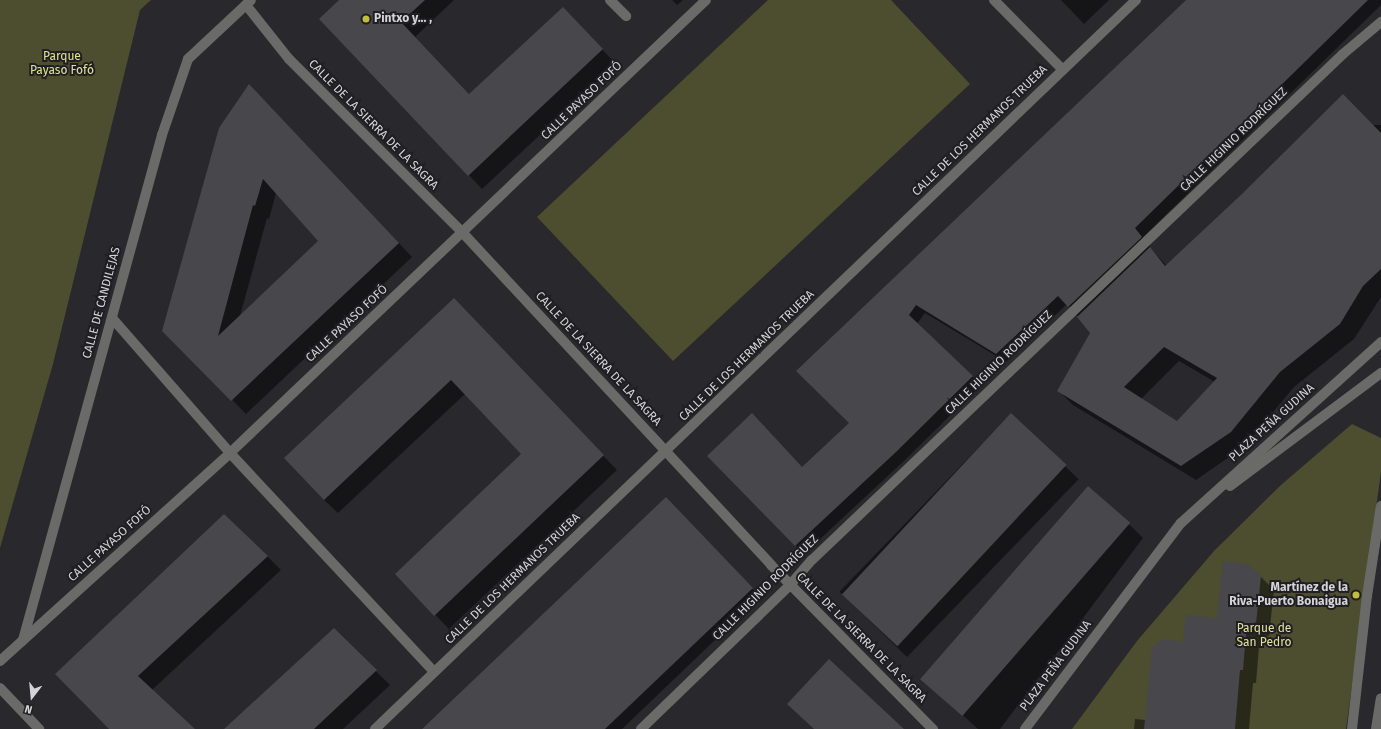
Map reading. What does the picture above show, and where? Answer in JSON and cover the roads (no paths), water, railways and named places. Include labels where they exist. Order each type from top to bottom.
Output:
[{"type":"street","points":[[610,0],[626,16]]},
{"type":"street","name":"CALLE PAYASO FOFÓ","points":[[0,660],[230,453],[706,0]]},
{"type":"street","points":[[994,0],[1063,70]]},
{"type":"street","name":"CALLE DE LOS HERMANOS TRUEBA","points":[[375,729],[1136,0]]},
{"type":"street","name":"CALLE DE LA SIERRA DE LA SAGRA","points":[[249,2],[289,59],[462,232],[790,585],[933,729]]},
{"type":"street","name":"CALLE DE CANDILEJAS","points":[[23,640],[162,135],[188,59],[249,2]]},
{"type":"street","name":"CALLE HIGINIO RODRÍGUEZ","points":[[641,729],[790,585],[818,554],[1343,54],[1381,22]]},
{"type":"street","points":[[112,318],[230,453],[434,672]]},
{"type":"street","name":"PLAZA PEÑA GUDINA","points":[[1025,729],[1181,523],[1381,342]]},
{"type":"street","name":"PLAZA PEÑA GUDINA","points":[[1181,523],[1381,373]]},
{"type":"street","points":[[1352,729],[1367,596],[1381,506]]},
{"type":"street","points":[[0,688],[39,729]]},
{"type":"street","points":[[1376,729],[1381,698]]},
{"type":"place","name":"Pintxo y... ,","points":[[366,19]]},
{"type":"place","name":"Martínez de la Riva-Puerto Bonaigua","points":[[1356,595]]},
{"type":"park label","name":"Parque Payaso Fofó","points":[[62,64]]},
{"type":"park label","name":"Parque de San Pedro","points":[[1264,636]]}]
